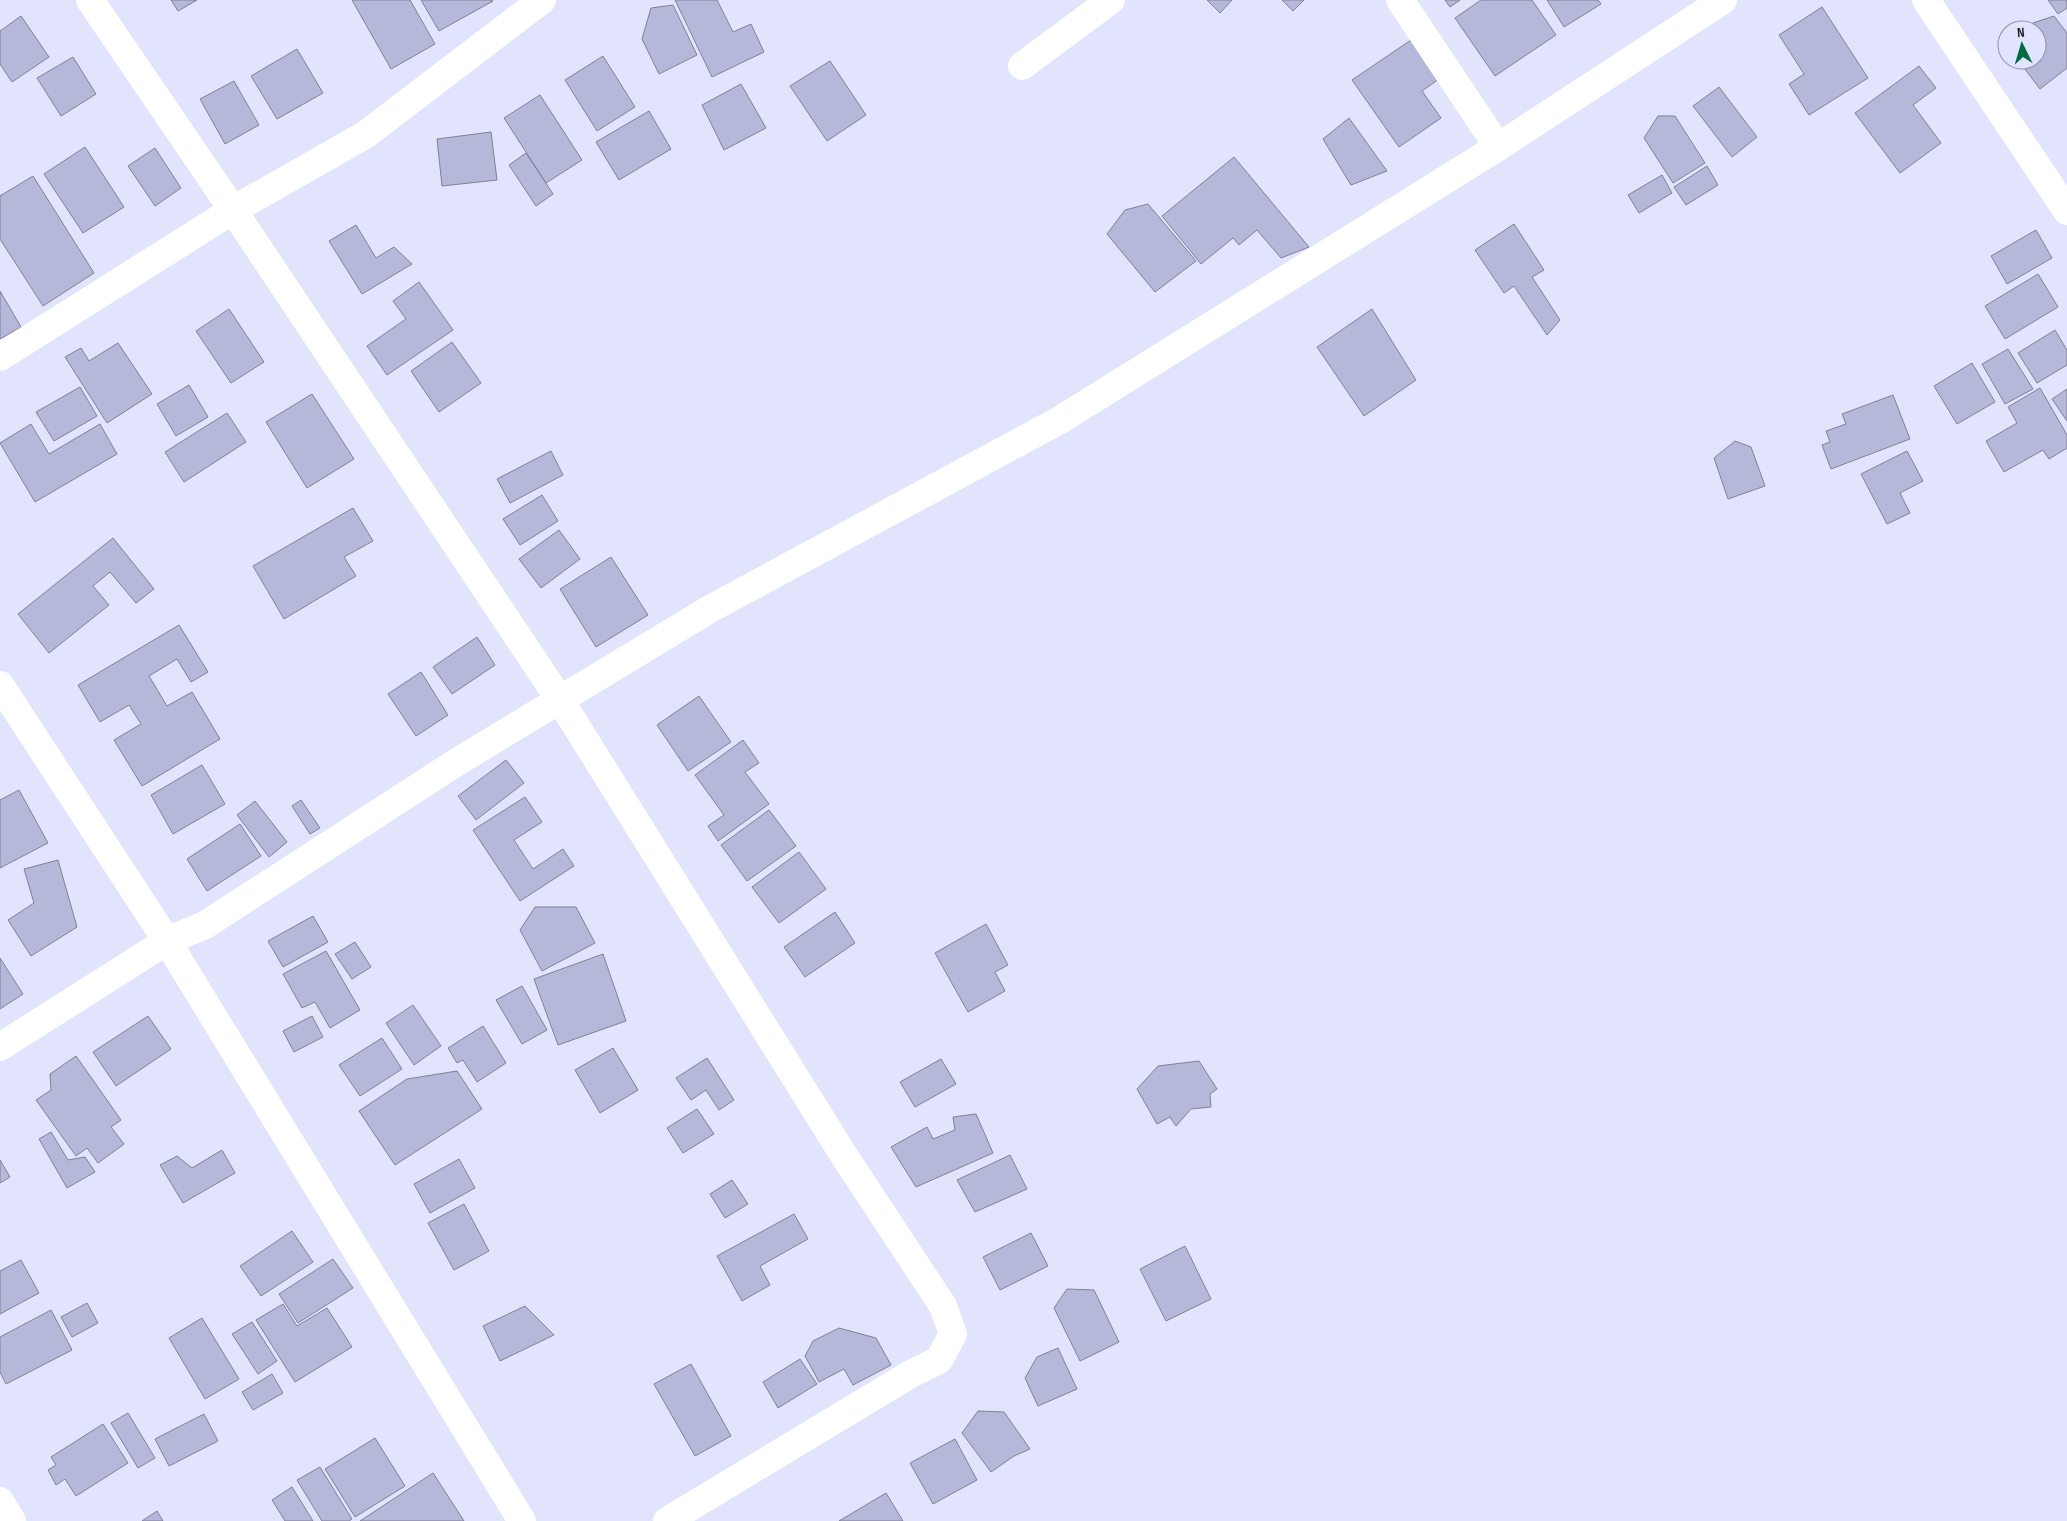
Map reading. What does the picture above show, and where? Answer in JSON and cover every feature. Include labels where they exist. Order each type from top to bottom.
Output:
[{"type":"street","points":[[90,0],[234,210],[560,700],[843,1154],[943,1306],[953,1334],[939,1360],[909,1375],[667,1521]]},
{"type":"street","points":[[0,357],[234,210],[365,135],[542,0]]},
{"type":"street","points":[[1022,66],[1110,0]]},
{"type":"street","points":[[1400,0],[1498,147]]},
{"type":"street","points":[[0,1048],[167,941],[204,925],[457,762],[710,609],[1060,420],[1498,147],[1724,0]]},
{"type":"street","points":[[1926,0],[2065,203]]},
{"type":"street","points":[[0,685],[167,941],[522,1521]]},
{"type":"street","points":[[0,1502],[12,1521]]},
{"type":"building","points":[[171,0],[197,0],[178,11]]},
{"type":"building","points":[[352,0],[410,0],[435,44],[391,69]]},
{"type":"building","points":[[421,0],[492,0],[493,1],[439,31]]},
{"type":"building","points":[[675,0],[717,0],[733,32],[751,24],[764,52],[712,77]]},
{"type":"building","points":[[1207,0],[1232,0],[1220,13]]},
{"type":"building","points":[[1282,0],[1304,0],[1293,11]]},
{"type":"building","points":[[1445,0],[1460,0],[1450,7]]},
{"type":"building","points":[[1481,0],[1532,0],[1556,35],[1495,76],[1455,18]]},
{"type":"building","points":[[1547,0],[1598,0],[1601,4],[1564,27]]},
{"type":"building","points":[[2048,0],[2067,0],[2067,8],[2058,14]]},
{"type":"building","points":[[673,5],[697,55],[659,74],[642,39],[651,8]]},
{"type":"building","points":[[1822,7],[1868,78],[1809,115],[1789,84],[1804,74],[1779,35]]},
{"type":"building","points":[[21,16],[49,57],[12,82],[0,64],[0,31]]},
{"type":"building","points":[[2054,16],[2067,33],[2067,68],[2040,89],[2026,70],[2047,70],[2047,20],[2042,20]]},
{"type":"building","points":[[1411,40],[1439,79],[1422,91],[1441,118],[1399,147],[1352,80]]},
{"type":"building","points":[[297,49],[323,93],[277,119],[251,76]]},
{"type":"building","points":[[603,56],[635,107],[597,131],[565,80]]},
{"type":"building","points":[[73,57],[96,94],[61,116],[37,78]]},
{"type":"building","points":[[830,61],[866,115],[827,141],[790,86]]},
{"type":"building","points":[[1919,66],[1936,88],[1913,105],[1941,143],[1900,173],[1855,113]]},
{"type":"building","points":[[234,81],[259,125],[225,144],[200,99]]},
{"type":"building","points":[[741,84],[766,128],[724,150],[702,105]]},
{"type":"building","points":[[1719,87],[1757,137],[1732,157],[1693,106]]},
{"type":"building","points":[[540,95],[582,160],[546,183],[504,118]]},
{"type":"building","points":[[649,111],[671,149],[619,180],[596,142]]},
{"type":"building","points":[[1658,116],[1675,116],[1705,163],[1673,183],[1644,138]]},
{"type":"building","points":[[1349,118],[1387,171],[1351,185],[1323,139]]},
{"type":"building","points":[[491,132],[497,180],[442,186],[437,139]]},
{"type":"building","points":[[85,147],[124,207],[83,233],[44,174]]},
{"type":"building","points":[[155,148],[181,188],[155,206],[128,166]]},
{"type":"building","points":[[526,153],[553,194],[536,206],[509,165]]},
{"type":"building","points":[[1234,157],[1309,247],[1281,258],[1257,230],[1239,245],[1233,238],[1201,264],[1162,216]]},
{"type":"building","points":[[1707,166],[1718,185],[1686,205],[1674,187]]},
{"type":"building","points":[[1662,175],[1672,193],[1639,213],[1628,195]]},
{"type":"building","points":[[33,176],[94,273],[43,306],[0,239],[0,196]]},
{"type":"building","points":[[1148,204],[1196,261],[1155,292],[1107,234],[1125,210]]},
{"type":"building","points":[[1514,224],[1544,270],[1532,277],[1560,320],[1547,335],[1514,286],[1504,293],[1475,250]]},
{"type":"building","points":[[356,225],[376,258],[394,247],[412,264],[362,294],[329,241]]},
{"type":"building","points":[[2036,230],[2052,258],[2007,284],[1991,256]]},
{"type":"building","points":[[2038,274],[2058,307],[2005,339],[1985,306]]},
{"type":"building","points":[[419,282],[453,330],[387,375],[367,346],[406,319],[393,301]]},
{"type":"building","points":[[0,291],[21,327],[0,339]]},
{"type":"building","points":[[229,309],[264,362],[231,383],[196,331]]},
{"type":"building","points":[[1372,309],[1416,380],[1364,416],[1317,347]]},
{"type":"building","points":[[2055,330],[2067,350],[2067,365],[2037,383],[2018,353]]},
{"type":"building","points":[[452,342],[481,383],[439,412],[411,371]]},
{"type":"building","points":[[118,343],[152,394],[107,423],[65,357],[81,348],[89,361]]},
{"type":"building","points":[[2008,349],[2033,389],[2005,404],[1982,364]]},
{"type":"building","points":[[1972,363],[1995,402],[1957,424],[1934,386]]},
{"type":"building","points":[[189,385],[208,417],[176,436],[157,404]]},
{"type":"building","points":[[80,387],[97,416],[54,441],[36,412]]},
{"type":"building","points":[[2040,388],[2067,435],[2067,448],[2049,459],[2043,450],[2004,472],[1986,441],[2017,423],[2008,407]]},
{"type":"building","points":[[2067,389],[2067,421],[2052,399]]},
{"type":"building","points":[[312,394],[354,459],[307,488],[266,422]]},
{"type":"building","points":[[1893,395],[1910,439],[1831,469],[1822,445],[1830,442],[1826,431],[1846,424],[1842,414]]},
{"type":"building","points":[[227,413],[246,442],[184,482],[165,452]]},
{"type":"building","points":[[31,424],[49,454],[100,424],[117,454],[35,502],[0,443]]},
{"type":"building","points":[[1735,441],[1751,447],[1765,486],[1728,499],[1714,458]]},
{"type":"building","points":[[551,451],[563,475],[510,503],[497,479]]},
{"type":"building","points":[[1907,451],[1923,481],[1900,493],[1910,513],[1887,524],[1861,474]]},
{"type":"building","points":[[542,495],[558,521],[520,545],[503,519]]},
{"type":"building","points":[[353,508],[373,541],[344,557],[356,576],[284,619],[253,566]]},
{"type":"building","points":[[559,530],[580,559],[541,588],[519,559]]},
{"type":"building","points":[[113,538],[154,589],[136,603],[110,572],[93,586],[109,605],[49,653],[18,614]]},
{"type":"building","points":[[611,557],[648,615],[596,647],[560,589]]},
{"type":"building","points":[[179,625],[208,672],[191,682],[177,659],[149,676],[167,706],[192,692],[220,739],[142,786],[114,740],[141,724],[129,705],[100,722],[78,685]]},
{"type":"building","points":[[477,637],[495,665],[452,694],[433,667]]},
{"type":"building","points":[[421,672],[448,715],[416,736],[388,694]]},
{"type":"building","points":[[699,696],[731,742],[688,771],[657,725]]},
{"type":"building","points":[[743,740],[759,763],[745,772],[769,804],[718,841],[708,826],[724,815],[695,775]]},
{"type":"building","points":[[506,760],[524,783],[476,820],[458,796]]},
{"type":"building","points":[[202,765],[225,804],[173,834],[151,795]]},
{"type":"building","points":[[19,790],[48,843],[0,868],[0,800]]},
{"type":"building","points":[[525,797],[542,822],[514,840],[533,869],[563,849],[574,866],[520,901],[473,830]]},
{"type":"building","points":[[301,800],[320,828],[310,834],[292,806]]},
{"type":"building","points":[[255,801],[287,842],[269,857],[237,815]]},
{"type":"building","points":[[769,810],[796,846],[747,881],[721,845]]},
{"type":"building","points":[[240,824],[261,856],[207,891],[187,859]]},
{"type":"building","points":[[799,852],[826,889],[779,923],[752,887]]},
{"type":"building","points":[[58,860],[77,927],[31,956],[8,920],[34,903],[24,869]]},
{"type":"building","points":[[535,907],[576,907],[595,943],[542,971],[520,930]]},
{"type":"building","points":[[835,912],[855,943],[805,977],[784,947]]},
{"type":"building","points":[[313,916],[328,942],[283,967],[268,941]]},
{"type":"building","points":[[986,924],[1008,965],[995,972],[1005,991],[968,1012],[935,953]]},
{"type":"building","points":[[355,942],[371,967],[352,979],[335,954]]},
{"type":"building","points":[[326,951],[360,1010],[330,1028],[315,1002],[302,1008],[283,974]]},
{"type":"building","points":[[603,954],[626,1021],[558,1045],[534,979]]},
{"type":"building","points":[[0,958],[23,994],[0,1009]]},
{"type":"building","points":[[522,986],[547,1030],[522,1044],[496,1000]]},
{"type":"building","points":[[413,1005],[441,1046],[414,1065],[386,1023]]},
{"type":"building","points":[[148,1016],[171,1049],[116,1086],[93,1052]]},
{"type":"building","points":[[312,1016],[323,1037],[294,1052],[283,1031]]},
{"type":"building","points":[[483,1026],[506,1063],[477,1082],[463,1060],[457,1063],[448,1048]]},
{"type":"building","points":[[382,1038],[402,1069],[360,1096],[339,1065]]},
{"type":"building","points":[[613,1048],[638,1090],[600,1113],[575,1070]]},
{"type":"building","points":[[76,1056],[121,1120],[111,1127],[124,1144],[98,1163],[87,1148],[76,1156],[36,1100],[51,1090],[50,1074]]},
{"type":"building","points":[[707,1058],[734,1100],[719,1110],[706,1090],[691,1100],[676,1078]]},
{"type":"building","points":[[941,1059],[956,1084],[915,1107],[900,1082]]},
{"type":"building","points":[[1199,1061],[1217,1089],[1210,1094],[1211,1107],[1191,1109],[1176,1126],[1170,1117],[1157,1124],[1137,1089],[1158,1066]]},
{"type":"building","points":[[457,1071],[482,1109],[395,1165],[359,1111],[407,1079]]},
{"type":"building","points":[[697,1109],[714,1134],[683,1153],[667,1128]]},
{"type":"building","points":[[976,1114],[993,1153],[916,1187],[891,1147],[927,1127],[933,1139],[955,1130],[953,1117]]},
{"type":"building","points":[[51,1132],[68,1160],[85,1157],[95,1172],[67,1188],[39,1139]]},
{"type":"building","points":[[222,1150],[235,1173],[183,1203],[160,1165],[177,1156],[192,1168]]},
{"type":"building","points":[[1010,1155],[1027,1189],[975,1212],[957,1180]]},
{"type":"building","points":[[459,1159],[475,1188],[430,1213],[414,1184]]},
{"type":"building","points":[[0,1160],[10,1177],[0,1183]]},
{"type":"building","points":[[732,1180],[748,1204],[725,1218],[710,1194]]},
{"type":"building","points":[[464,1204],[489,1251],[454,1270],[428,1223]]},
{"type":"building","points":[[794,1214],[808,1239],[760,1266],[770,1285],[742,1301],[717,1256]]},
{"type":"building","points":[[292,1231],[313,1262],[261,1296],[240,1266]]},
{"type":"building","points":[[1031,1233],[1048,1266],[1000,1290],[983,1257]]},
{"type":"building","points":[[1185,1246],[1211,1299],[1166,1321],[1140,1269]]},
{"type":"building","points":[[333,1259],[353,1288],[298,1323],[279,1294]]},
{"type":"building","points":[[21,1260],[39,1293],[0,1314],[0,1271]]},
{"type":"building","points":[[1067,1289],[1094,1290],[1119,1342],[1080,1361],[1054,1308]]},
{"type":"building","points":[[87,1303],[98,1323],[72,1337],[61,1317]]},
{"type":"building","points":[[283,1304],[297,1326],[327,1308],[352,1347],[295,1382],[256,1320]]},
{"type":"building","points":[[525,1306],[554,1335],[500,1361],[483,1326]]},
{"type":"building","points":[[51,1310],[72,1350],[6,1384],[0,1372],[0,1337]]},
{"type":"building","points":[[202,1318],[239,1379],[205,1399],[169,1338]]},
{"type":"building","points":[[252,1322],[277,1361],[258,1374],[232,1334]]},
{"type":"building","points":[[839,1328],[876,1338],[891,1365],[853,1385],[844,1369],[819,1382],[805,1356],[813,1341]]},
{"type":"building","points":[[1058,1348],[1077,1389],[1038,1406],[1025,1378],[1037,1357]]},
{"type":"building","points":[[800,1359],[817,1384],[778,1408],[763,1382]]},
{"type":"building","points":[[691,1364],[731,1436],[695,1456],[654,1384]]},
{"type":"building","points":[[272,1374],[283,1393],[253,1410],[242,1392]]},
{"type":"building","points":[[978,1411],[1004,1412],[1030,1449],[1014,1456],[991,1472],[962,1433]]},
{"type":"building","points":[[128,1413],[155,1458],[138,1468],[111,1423]]},
{"type":"building","points":[[204,1414],[218,1441],[169,1466],[155,1439]]},
{"type":"building","points":[[103,1424],[128,1463],[76,1496],[65,1479],[56,1485],[48,1470],[56,1465],[51,1457]]},
{"type":"building","points":[[375,1438],[405,1486],[355,1517],[325,1469]]},
{"type":"building","points":[[955,1439],[977,1480],[933,1504],[910,1463]]},
{"type":"building","points":[[320,1467],[352,1519],[349,1521],[322,1521],[297,1480]]},
{"type":"building","points":[[433,1473],[464,1521],[360,1521]]},
{"type":"building","points":[[292,1487],[313,1521],[285,1521],[272,1500]]},
{"type":"building","points":[[886,1493],[903,1521],[839,1521]]},
{"type":"building","points":[[157,1511],[163,1521],[142,1521]]}]
